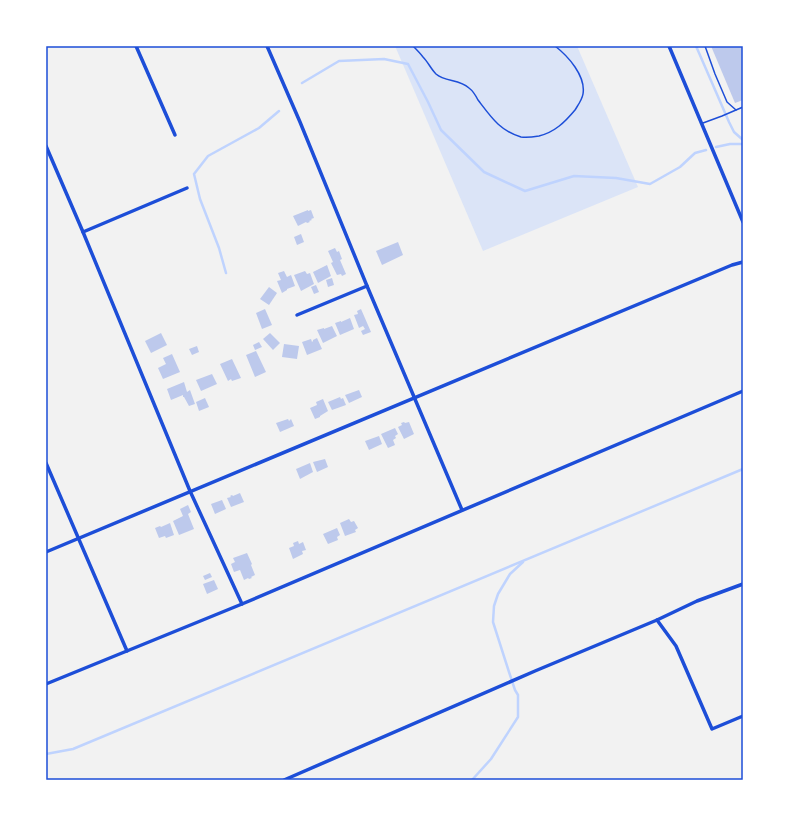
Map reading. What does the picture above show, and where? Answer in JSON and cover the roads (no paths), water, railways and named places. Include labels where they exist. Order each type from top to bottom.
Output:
[{"type":"street","points":[[136,46],[175,135]]},
{"type":"street","points":[[267,46],[462,510]]},
{"type":"street","points":[[669,46],[743,222]]},
{"type":"street","points":[[46,146],[190,491],[242,604]]},
{"type":"street","points":[[83,232],[186,188]]},
{"type":"street","points":[[46,552],[732,265],[743,262]]},
{"type":"street","points":[[297,315],[367,286]]},
{"type":"street","points":[[46,684],[242,604],[743,391]]},
{"type":"street","points":[[46,463],[127,651]]},
{"type":"street","points":[[284,780],[535,671],[743,584]]},
{"type":"street","points":[[657,620],[676,646],[712,729],[743,716]]},
{"type":"lane","points":[[705,46],[715,74],[728,102],[736,110]]},
{"type":"lane","points":[[701,123],[743,107]]},
{"type":"waterway","points":[[696,46],[729,122],[734,132],[743,140]]},
{"type":"waterway","points":[[302,83],[339,61],[384,59],[408,64],[441,130],[484,172],[525,191],[574,176],[616,178],[650,184],[680,167],[695,153],[706,150]]},
{"type":"waterway","points":[[226,273],[219,248],[200,199],[194,174],[208,156],[259,128],[279,111]]},
{"type":"waterway","points":[[716,147],[730,144],[743,144]]},
{"type":"waterway","points":[[46,754],[73,749],[743,469]]},
{"type":"waterway","points":[[472,780],[491,759],[518,717],[518,695],[515,690],[493,622],[494,606],[498,594],[510,574],[523,562]]}]
